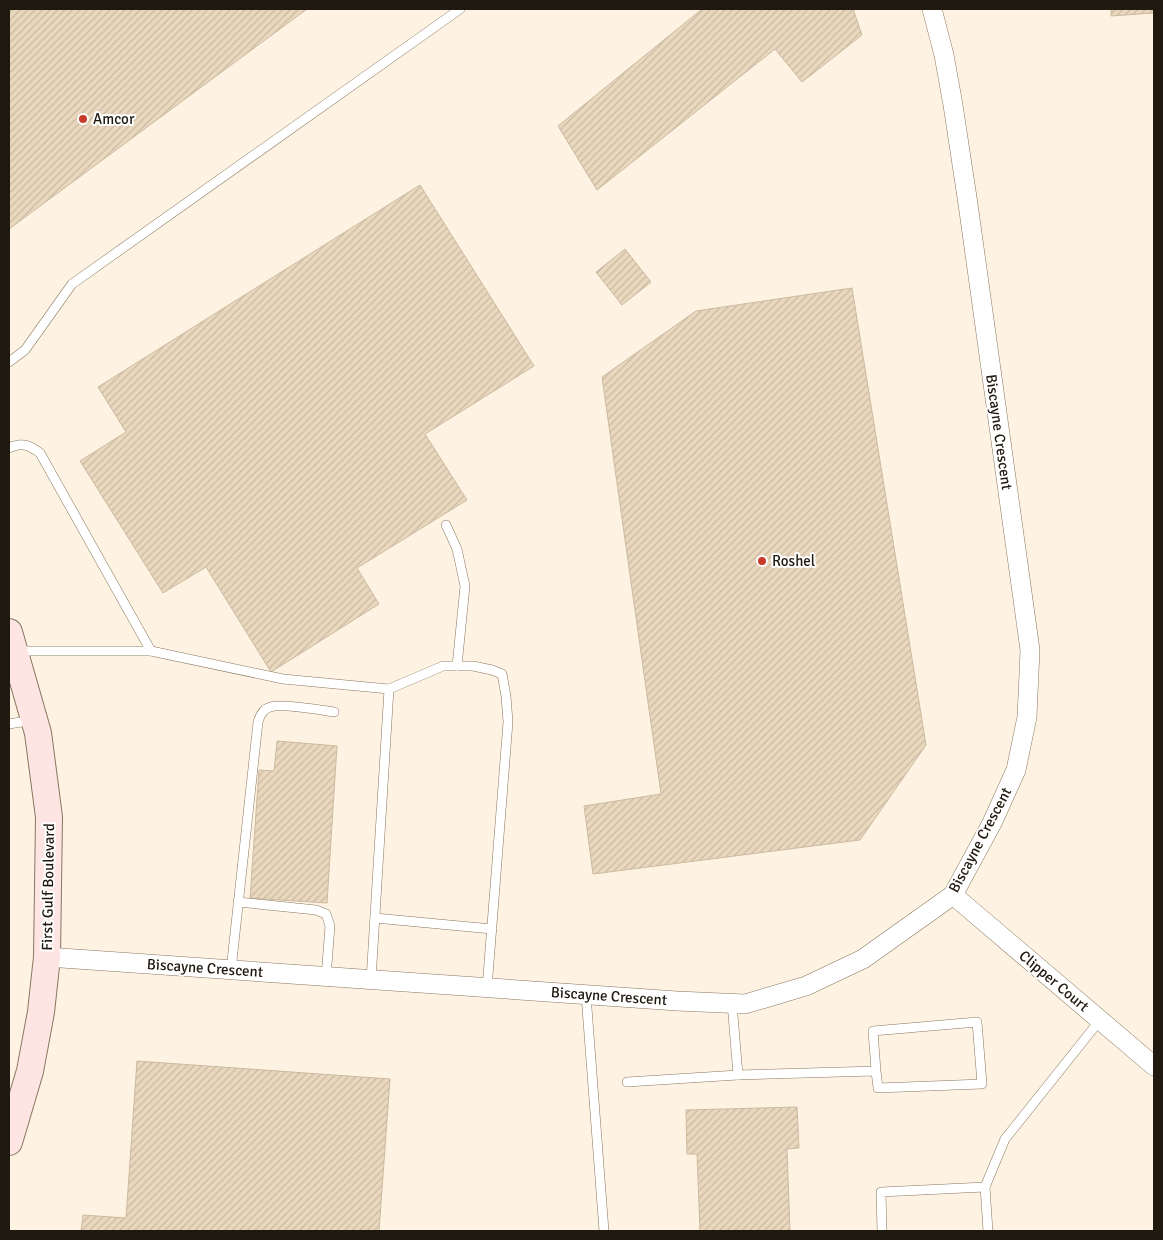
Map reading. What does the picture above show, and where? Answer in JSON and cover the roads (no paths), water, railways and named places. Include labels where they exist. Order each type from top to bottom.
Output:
[{"type":"street","name":"Biscayne Crescent","points":[[47,957],[586,995],[745,1004],[806,986],[863,959],[954,895],[992,823],[1016,770],[1027,717],[1030,650],[958,137],[944,55],[932,9]]},
{"type":"street","name":"First Gulf Boulevard","points":[[9,1142],[30,1072],[41,1012],[47,957],[49,817],[38,733],[21,722],[11,641]]},
{"type":"street","name":"Clipper Court","points":[[954,895],[1154,1066]]},
{"type":"lane","points":[[9,362],[25,350],[72,284],[460,9]]},
{"type":"lane","points":[[9,448],[16,445],[30,446],[40,453],[151,651]]},
{"type":"lane","points":[[446,526],[457,549],[465,586],[457,666]]},
{"type":"lane","points":[[11,641],[151,651],[283,679],[389,689],[443,666],[473,666],[502,674],[508,722],[487,988]]},
{"type":"lane","points":[[371,980],[389,689]]},
{"type":"lane","points":[[231,970],[258,722],[261,714],[269,707],[281,705],[334,712]]},
{"type":"lane","points":[[238,902],[316,910],[326,914],[330,926],[326,977]]},
{"type":"lane","points":[[375,918],[492,929]]},
{"type":"lane","points":[[586,995],[604,1231]]},
{"type":"lane","points":[[732,1003],[738,1075]]},
{"type":"lane","points":[[988,1231],[985,1187],[1005,1139],[1100,1020]]},
{"type":"lane","points":[[977,1022],[982,1084],[878,1088],[876,1071],[873,1031],[977,1022]]},
{"type":"lane","points":[[628,1082],[738,1075],[876,1071]]},
{"type":"lane","points":[[882,1231],[881,1192],[985,1187]]},
{"type":"place","name":"Amcor","points":[[83,119]]},
{"type":"place","name":"Roshel","points":[[762,561]]}]
